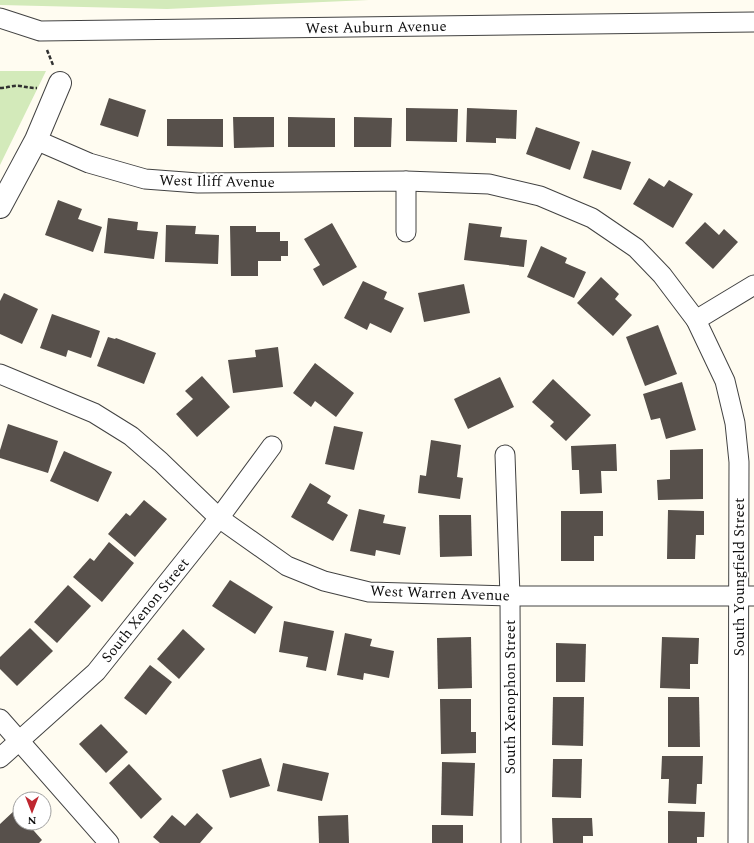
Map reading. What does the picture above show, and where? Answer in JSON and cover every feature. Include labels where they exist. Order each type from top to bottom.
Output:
[{"type":"street","name":"West Auburn Avenue","points":[[0,18],[40,31],[754,22]]},
{"type":"street","points":[[0,207],[36,140],[59,85]]},
{"type":"street","name":"West Iliff Avenue","points":[[36,140],[89,163],[145,179],[198,183],[406,181],[488,184],[540,196],[592,218],[636,248],[662,275],[696,320]]},
{"type":"street","points":[[406,181],[406,232]]},
{"type":"street","points":[[696,320],[754,285]]},
{"type":"street","name":"South Youngfield Street","points":[[696,320],[725,381],[735,423],[739,462],[747,596],[746,825],[738,843]]},
{"type":"street","name":"West Warren Avenue","points":[[0,374],[94,413],[131,436],[161,462],[219,518],[287,566],[324,581],[369,592],[510,596],[747,596]]},
{"type":"street","name":"South Xenon Street","points":[[0,758],[96,672],[219,518],[272,446]]},
{"type":"street","name":"South Xenophon Street","points":[[505,455],[510,596],[511,843]]},
{"type":"street","points":[[0,719],[109,843]]},
{"type":"path","points":[[0,88],[19,86],[30,88],[59,85],[40,31]]},
{"type":"green space","points":[[0,0],[369,0],[167,9],[0,5]]},
{"type":"green space","points":[[0,71],[46,71],[0,165]]},
{"type":"building","points":[[109,98],[146,110],[138,137],[100,125]]},
{"type":"building","points":[[406,108],[458,109],[457,142],[406,141]]},
{"type":"building","points":[[467,108],[517,110],[516,139],[496,138],[496,143],[466,142]]},
{"type":"building","points":[[233,117],[274,117],[274,147],[234,148]]},
{"type":"building","points":[[288,117],[335,118],[335,147],[288,147]]},
{"type":"building","points":[[354,117],[392,118],[391,147],[354,147]]},
{"type":"building","points":[[167,119],[223,119],[223,147],[167,146]]},
{"type":"building","points":[[536,127],[580,142],[570,170],[526,154]]},
{"type":"building","points":[[592,150],[631,162],[621,190],[583,178]]},
{"type":"building","points":[[649,178],[664,187],[669,180],[693,194],[673,228],[633,204]]},
{"type":"building","points":[[58,200],[82,209],[78,219],[102,227],[93,252],[45,235]]},
{"type":"building","points":[[108,218],[138,222],[137,230],[158,232],[154,259],[104,253]]},
{"type":"building","points":[[705,222],[719,235],[724,229],[738,242],[713,269],[685,243]]},
{"type":"building","points":[[332,223],[357,267],[323,286],[313,269],[320,265],[304,239]]},
{"type":"building","points":[[469,223],[502,227],[500,237],[527,240],[524,267],[464,260]]},
{"type":"building","points":[[166,225],[196,226],[195,234],[219,235],[218,264],[165,262]]},
{"type":"building","points":[[230,226],[256,226],[256,232],[280,232],[280,241],[288,241],[288,256],[281,256],[281,261],[258,261],[258,276],[231,276]]},
{"type":"building","points":[[541,246],[567,258],[565,263],[586,272],[574,298],[527,277]]},
{"type":"building","points":[[601,277],[619,294],[615,299],[632,315],[613,336],[577,303]]},
{"type":"building","points":[[363,281],[387,292],[384,299],[404,308],[391,333],[370,323],[367,330],[344,318]]},
{"type":"building","points":[[464,284],[470,313],[424,322],[418,293]]},
{"type":"building","points":[[4,293],[38,309],[22,344],[0,334],[0,301]]},
{"type":"building","points":[[52,314],[100,331],[91,358],[68,350],[66,357],[40,348]]},
{"type":"building","points":[[658,325],[677,374],[645,386],[626,337]]},
{"type":"building","points":[[108,337],[116,338],[156,353],[144,384],[97,366]]},
{"type":"building","points":[[278,347],[283,387],[233,393],[228,360],[256,357],[255,350]]},
{"type":"building","points":[[315,363],[354,393],[336,417],[315,401],[311,407],[293,393]]},
{"type":"building","points":[[202,376],[230,407],[197,437],[176,414],[193,399],[185,391]]},
{"type":"building","points":[[500,377],[514,407],[468,429],[454,399]]},
{"type":"building","points":[[553,379],[591,415],[566,441],[550,426],[554,422],[532,402]]},
{"type":"building","points":[[682,382],[696,430],[666,439],[660,418],[651,420],[643,394]]},
{"type":"building","points":[[8,424],[58,441],[48,473],[0,458],[0,450]]},
{"type":"building","points":[[334,426],[363,432],[354,470],[325,464]]},
{"type":"building","points":[[431,440],[461,445],[457,477],[463,478],[460,499],[418,493],[420,475],[426,476]]},
{"type":"building","points":[[616,444],[617,471],[601,471],[602,493],[580,494],[579,470],[572,470],[571,446]]},
{"type":"building","points":[[703,449],[703,499],[658,500],[657,480],[670,479],[670,450]]},
{"type":"building","points":[[64,451],[112,472],[98,502],[50,481]]},
{"type":"building","points":[[310,483],[331,496],[327,503],[348,515],[333,541],[291,517]]},
{"type":"building","points":[[144,500],[167,519],[135,557],[108,534],[126,513],[130,516]]},
{"type":"building","points":[[359,509],[385,515],[383,523],[406,527],[400,555],[376,550],[375,556],[350,551]]},
{"type":"building","points":[[668,510],[704,511],[704,535],[696,535],[695,559],[667,559]]},
{"type":"building","points":[[561,511],[603,511],[603,536],[594,536],[594,561],[561,561]]},
{"type":"building","points":[[439,515],[471,515],[472,556],[440,557]]},
{"type":"building","points":[[109,542],[134,563],[102,602],[73,577],[90,558],[94,561]]},
{"type":"building","points":[[230,580],[273,607],[255,634],[212,606]]},
{"type":"building","points":[[68,585],[91,606],[57,643],[34,622]]},
{"type":"building","points":[[284,621],[334,631],[326,671],[306,667],[308,657],[279,652]]},
{"type":"building","points":[[30,628],[53,651],[17,686],[0,669],[0,657]]},
{"type":"building","points":[[183,629],[205,649],[179,679],[157,659]]},
{"type":"building","points":[[345,633],[372,639],[370,646],[394,651],[389,678],[364,673],[363,680],[337,675]]},
{"type":"building","points":[[471,637],[472,688],[438,689],[437,638]]},
{"type":"building","points":[[662,637],[699,638],[698,664],[690,664],[690,689],[660,688]]},
{"type":"building","points":[[556,643],[586,644],[585,682],[556,682]]},
{"type":"building","points":[[150,665],[172,682],[146,715],[124,698]]},
{"type":"building","points":[[553,697],[584,697],[583,746],[552,745]]},
{"type":"building","points":[[668,697],[699,697],[700,747],[668,747]]},
{"type":"building","points":[[440,699],[471,699],[471,732],[476,732],[476,753],[441,754]]},
{"type":"building","points":[[101,724],[128,752],[106,773],[79,744]]},
{"type":"building","points":[[662,756],[703,756],[702,784],[697,784],[696,804],[668,803],[669,779],[661,779]]},
{"type":"building","points":[[261,758],[270,786],[230,798],[222,770]]},
{"type":"building","points":[[553,759],[582,759],[581,798],[552,797]]},
{"type":"building","points":[[442,762],[475,763],[473,816],[441,815]]},
{"type":"building","points":[[283,763],[329,773],[322,801],[277,791]]},
{"type":"building","points":[[129,764],[162,799],[141,819],[109,783]]},
{"type":"building","points":[[668,811],[705,812],[704,837],[697,837],[697,843],[668,843]]},
{"type":"building","points":[[12,813],[12,831],[34,831],[42,840],[39,843],[0,843],[0,824]]},
{"type":"building","points":[[197,813],[213,828],[200,843],[160,843],[153,837],[172,815],[185,826]]},
{"type":"building","points":[[348,815],[349,843],[319,843],[318,816]]},
{"type":"building","points":[[552,818],[592,818],[593,836],[583,836],[583,843],[553,843]]},
{"type":"building","points":[[432,825],[463,825],[463,843],[432,843]]}]
